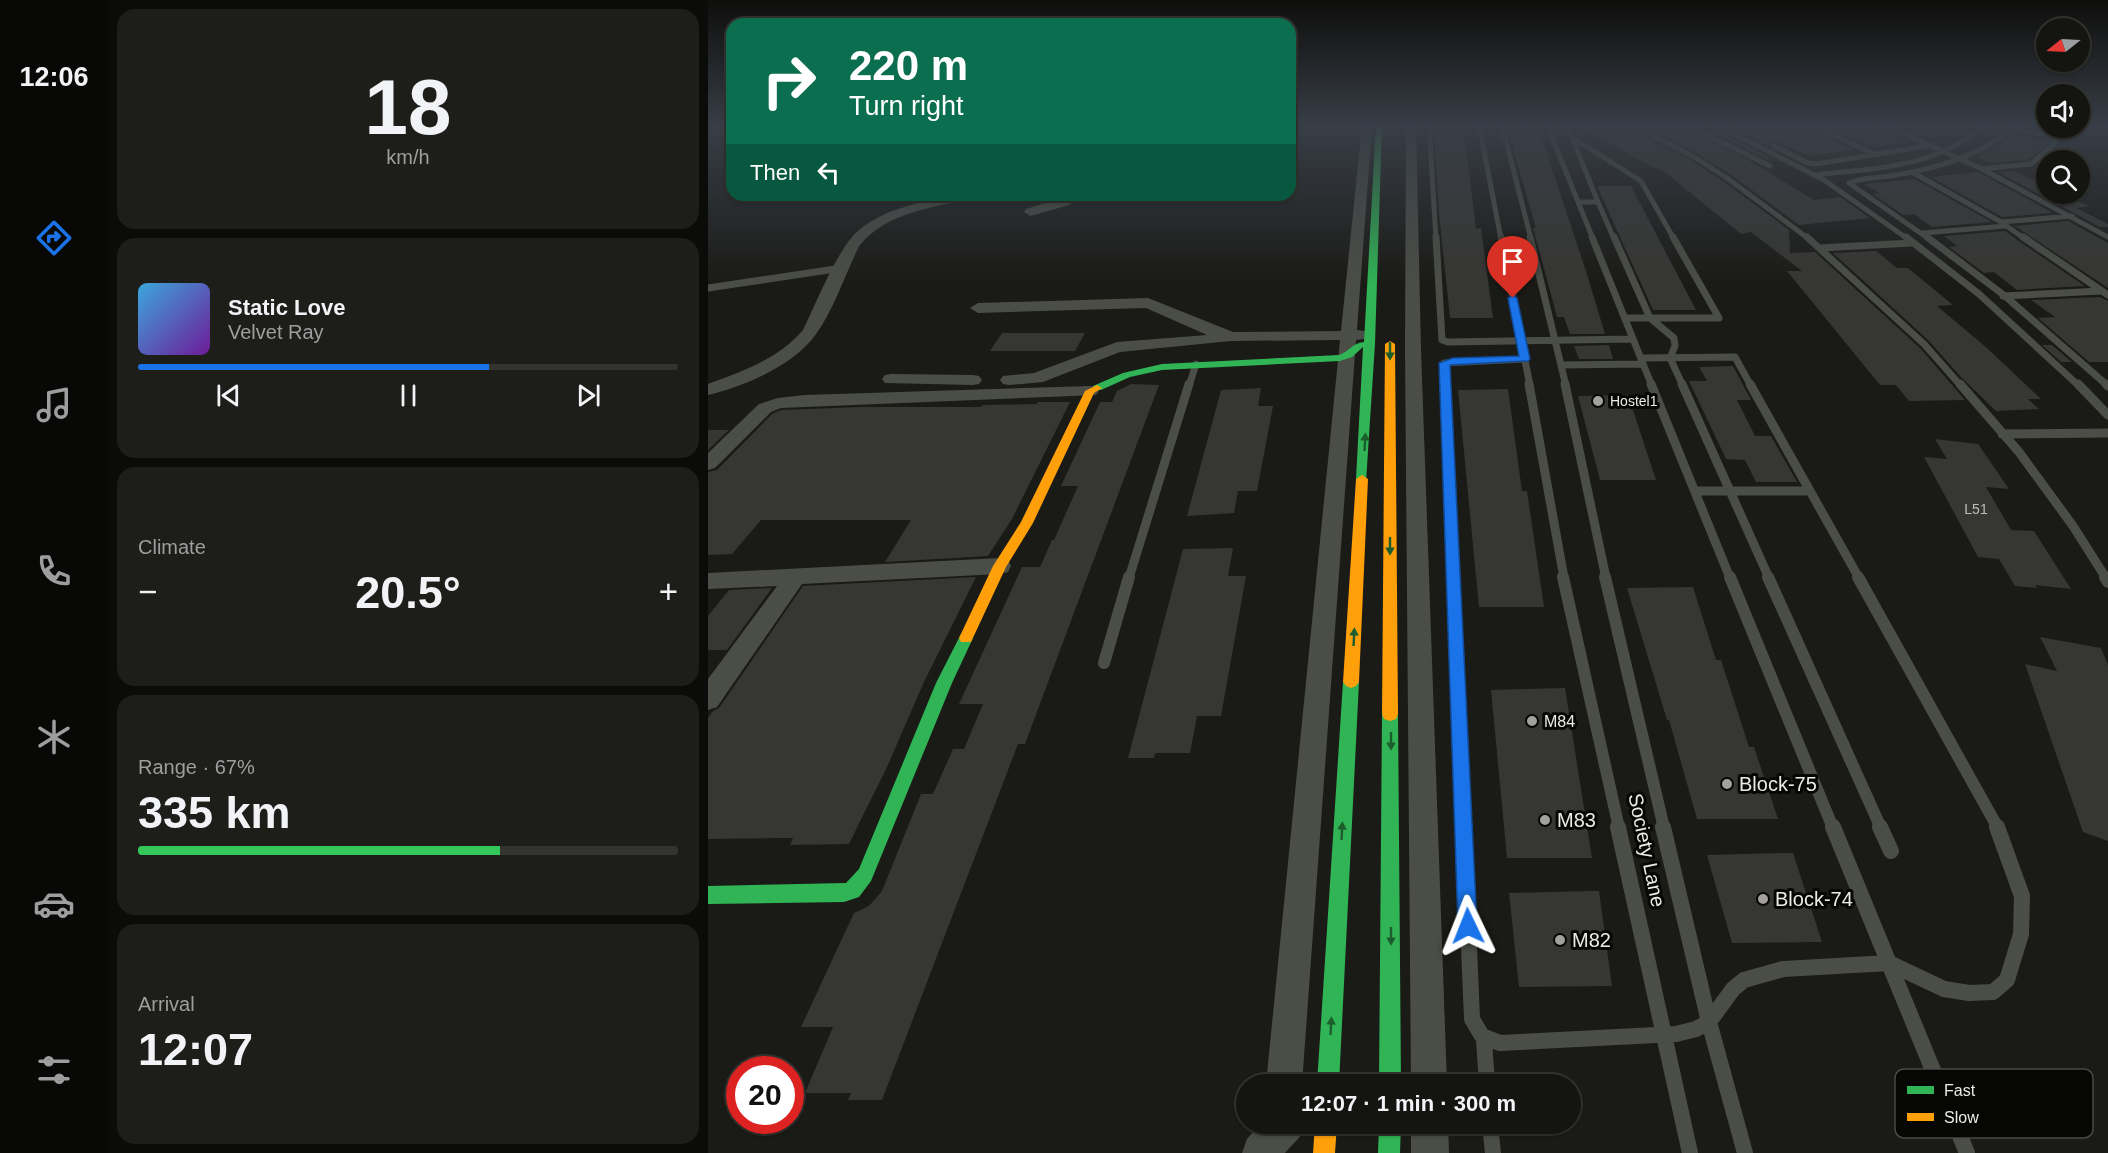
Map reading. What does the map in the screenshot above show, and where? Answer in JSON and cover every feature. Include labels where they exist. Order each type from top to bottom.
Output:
[{"type":"main road","points":[[1328,1074],[1360,342],[1374,179]]},
{"type":"main road","points":[[1390,179],[1390,183]]},
{"type":"main road","points":[[1390,324],[1390,1074]]},
{"type":"main road","points":[[708,895],[844,893],[865,876],[944,683],[1000,566],[1027,523],[1090,391],[1142,371],[1196,364],[1335,358],[1360,342]]},
{"type":"main road","points":[[1324,1153],[1325,1134]]},
{"type":"main road","points":[[1389,1153],[1390,1134]]},
{"type":"street","points":[[1285,1074],[1360,342],[1365,179]]},
{"type":"street","points":[[1411,179],[1413,362],[1429,1074]]},
{"type":"street","points":[[708,390],[774,362],[802,343],[810,332],[858,236],[869,228],[910,210],[946,201]]},
{"type":"street","points":[[1030,212],[1067,201]]},
{"type":"street","points":[[978,308],[1148,303],[1233,337]]},
{"type":"street","points":[[891,379],[1037,378],[1117,347],[1233,337],[1360,342]]},
{"type":"street","points":[[708,464],[765,408],[778,403],[804,399],[1090,391]]},
{"type":"street","points":[[708,581],[1000,566]]},
{"type":"street","points":[[708,699],[797,575]]},
{"type":"street","points":[[1430,1134],[1430,1153]]},
{"type":"lane","points":[[1432,179],[1442,340],[1448,342],[1633,339]]},
{"type":"lane","name":"Society Lane","points":[[1490,179],[1525,359],[1559,557],[1690,1153]]},
{"type":"lane","points":[[1516,179],[1556,340],[1608,589],[1709,1022],[1745,1153]]},
{"type":"lane","points":[[1569,179],[1933,1069]]},
{"type":"lane","points":[[1589,179],[1650,318],[1674,338],[1675,346],[1670,358],[1891,851]]},
{"type":"lane","points":[[1625,318],[1719,318],[1641,181],[1638,179]]},
{"type":"lane","points":[[1728,179],[1820,248],[1924,344],[2019,452],[2073,526],[2108,582]]},
{"type":"lane","points":[[1820,179],[1871,212],[1982,298],[2073,379],[2108,414]]},
{"type":"lane","points":[[1873,179],[1849,183],[1922,233],[2005,296],[2104,378],[2108,386]]},
{"type":"lane","points":[[1924,179],[2003,224],[2106,292]]},
{"type":"lane","points":[[2001,179],[2108,237]]},
{"type":"lane","points":[[1578,202],[1598,202]]},
{"type":"lane","points":[[1922,233],[2073,216]]},
{"type":"lane","points":[[1820,248],[1911,243]]},
{"type":"lane","points":[[708,288],[792,277],[842,267]]},
{"type":"lane","points":[[1982,298],[2106,292]]},
{"type":"lane","points":[[1484,1040],[1500,1044],[1664,1034],[1696,1029],[1709,1022],[1733,989],[1744,980],[1783,969],[1889,963],[1944,989],[1969,993],[1993,992],[2007,980],[2020,934],[2022,896],[2011,860],[1992,814],[1736,358],[1670,358],[1561,365]]},
{"type":"lane","points":[[1487,1074],[1484,1040],[1472,1020],[1444,363],[1525,359]]},
{"type":"lane","points":[[1104,663],[1153,495],[1196,364]]},
{"type":"lane","points":[[2002,434],[2108,434]]},
{"type":"lane","points":[[1695,491],[1810,491]]},
{"type":"lane","points":[[1491,1134],[1493,1153]]},
{"type":"lane","points":[[1961,1138],[1967,1153]]},
{"type":"building","points":[[1437,179],[1470,179],[1476,229],[1481,228],[1493,318],[1450,318]]},
{"type":"building","points":[[1522,179],[1555,179],[1605,334],[1570,334],[1564,317],[1557,317],[1533,228],[1536,228]]},
{"type":"building","points":[[1673,179],[1719,179],[1789,230],[1790,253],[1815,252],[1920,348],[1965,400],[1909,401],[1896,385],[1880,385],[1787,271],[1802,271],[1751,232],[1741,234]]},
{"type":"building","points":[[1737,179],[1779,179],[1814,200],[1840,197],[1870,218],[1799,225]]},
{"type":"building","points":[[1914,179],[1992,222],[1932,227],[1914,214],[1903,215],[1873,194],[1880,193],[1864,184]]},
{"type":"building","points":[[1934,179],[1991,179],[2053,213],[2002,217]]},
{"type":"building","points":[[2011,179],[2031,179],[2036,181],[2036,192]]},
{"type":"building","points":[[1597,186],[1631,186],[1696,310],[1653,310]]},
{"type":"building","points":[[2057,204],[2089,206],[2076,208],[2108,224],[2108,227],[2100,227]]},
{"type":"building","points":[[2068,221],[2108,243],[2108,288],[2015,226]]},
{"type":"building","points":[[2005,231],[2085,286],[2017,290],[1994,272],[1984,273],[1949,247],[1957,246],[1944,236]]},
{"type":"building","points":[[1876,251],[1897,268],[1908,268],[1953,305],[1937,306],[1987,348],[2041,399],[2028,399],[2039,409],[1996,411],[1928,340],[1833,253]]},
{"type":"building","points":[[2100,297],[2108,301],[2108,362],[2089,362],[2038,318],[2055,317],[2031,300]]},
{"type":"building","points":[[1002,333],[1085,333],[1075,351],[990,351]]},
{"type":"building","points":[[1609,345],[1613,359],[1579,359],[1574,346]]},
{"type":"building","points":[[2042,345],[2052,345],[2072,362],[2061,362]]},
{"type":"building","points":[[1733,366],[1751,400],[1737,400],[1755,436],[1771,436],[1797,482],[1756,482],[1745,460],[1726,459],[1689,381],[1707,381],[1699,367]]},
{"type":"building","points":[[1131,384],[1159,385],[1025,744],[1018,744],[882,1100],[848,1100],[851,1093],[805,1093],[833,1027],[801,1027],[854,913],[869,906],[882,891],[921,794],[933,794],[953,749],[964,749],[983,704],[959,704],[1022,567],[1040,567],[1054,540],[1078,486],[1061,486],[1100,402],[1112,402],[1117,391]]},
{"type":"building","points":[[1261,388],[1258,406],[1273,406],[1257,491],[1238,491],[1234,513],[1187,516],[1221,390]]},
{"type":"building","points":[[1508,389],[1522,491],[1527,491],[1544,607],[1479,607],[1458,390]]},
{"type":"building","points":[[1628,395],[1656,480],[1600,480],[1578,396]]},
{"type":"building","points":[[1038,402],[1070,402],[1012,519],[988,556],[885,562],[911,520],[761,520],[732,554],[708,555],[708,472],[717,470],[772,414],[781,410],[981,407],[983,405],[1037,404]]},
{"type":"building","points":[[708,430],[729,430],[708,450]]},
{"type":"building","points":[[1935,439],[1978,444],[2009,489],[1986,487],[2011,530],[2034,531],[2071,589],[2035,585],[2037,588],[2015,586],[1999,559],[1978,557],[1924,457],[1947,459]]},
{"type":"building","points":[[1233,548],[1228,576],[1246,576],[1221,716],[1197,716],[1190,753],[1155,753],[1154,758],[1128,758],[1183,549]]},
{"type":"building","points":[[976,577],[924,682],[887,767],[849,844],[790,845],[793,838],[708,839],[708,718],[713,711],[719,708],[803,586]]},
{"type":"building","points":[[1693,587],[1716,660],[1721,660],[1749,747],[1754,747],[1778,819],[1697,819],[1669,720],[1667,720],[1627,588]]},
{"type":"building","points":[[772,588],[727,650],[708,650],[708,616],[729,590]]},
{"type":"building","points":[[2040,637],[2101,648],[2108,665],[2108,841],[2083,832],[2025,664],[2057,671]]},
{"type":"building","points":[[1565,688],[1592,858],[1507,858],[1491,690]]},
{"type":"building","name":"Block-74","points":[[1793,853],[1822,942],[1732,943],[1707,855]]},
{"type":"building","name":"M82","points":[[1599,891],[1612,986],[1519,987],[1509,893]]},
{"type":"traffic: fast","points":[[1362,479],[1376,179]]},
{"type":"traffic: fast","points":[[1097,388],[1127,375],[1162,367],[1340,358],[1349,355],[1358,345],[1370,344]]},
{"type":"traffic: fast","points":[[708,895],[844,893],[852,890],[865,875],[944,683],[966,638]]},
{"type":"traffic: fast","points":[[1329,1074],[1351,682]]},
{"type":"traffic: fast","points":[[1390,714],[1390,1074]]},
{"type":"traffic: fast","points":[[1389,1153],[1390,1134]]},
{"type":"traffic: slow","points":[[1390,344],[1390,714]]},
{"type":"traffic: slow","points":[[966,638],[1000,566],[1027,523],[1090,391],[1097,388]]},
{"type":"traffic: slow","points":[[1351,682],[1362,479]]},
{"type":"traffic: slow","points":[[1324,1153],[1325,1134]]},
{"type":"place","name":"Hostel1","points":[[1598,401]]},
{"type":"place","name":"M84","points":[[1532,721]]},
{"type":"place","name":"Block-75","points":[[1727,784]]},
{"type":"place","name":"M83","points":[[1545,820]]},
{"type":"place","name":"Block-74","points":[[1763,899]]},
{"type":"place","name":"M82","points":[[1560,940]]},
{"type":"route","points":[[1468,926],[1444,363],[1525,359],[1513,298]]}]
